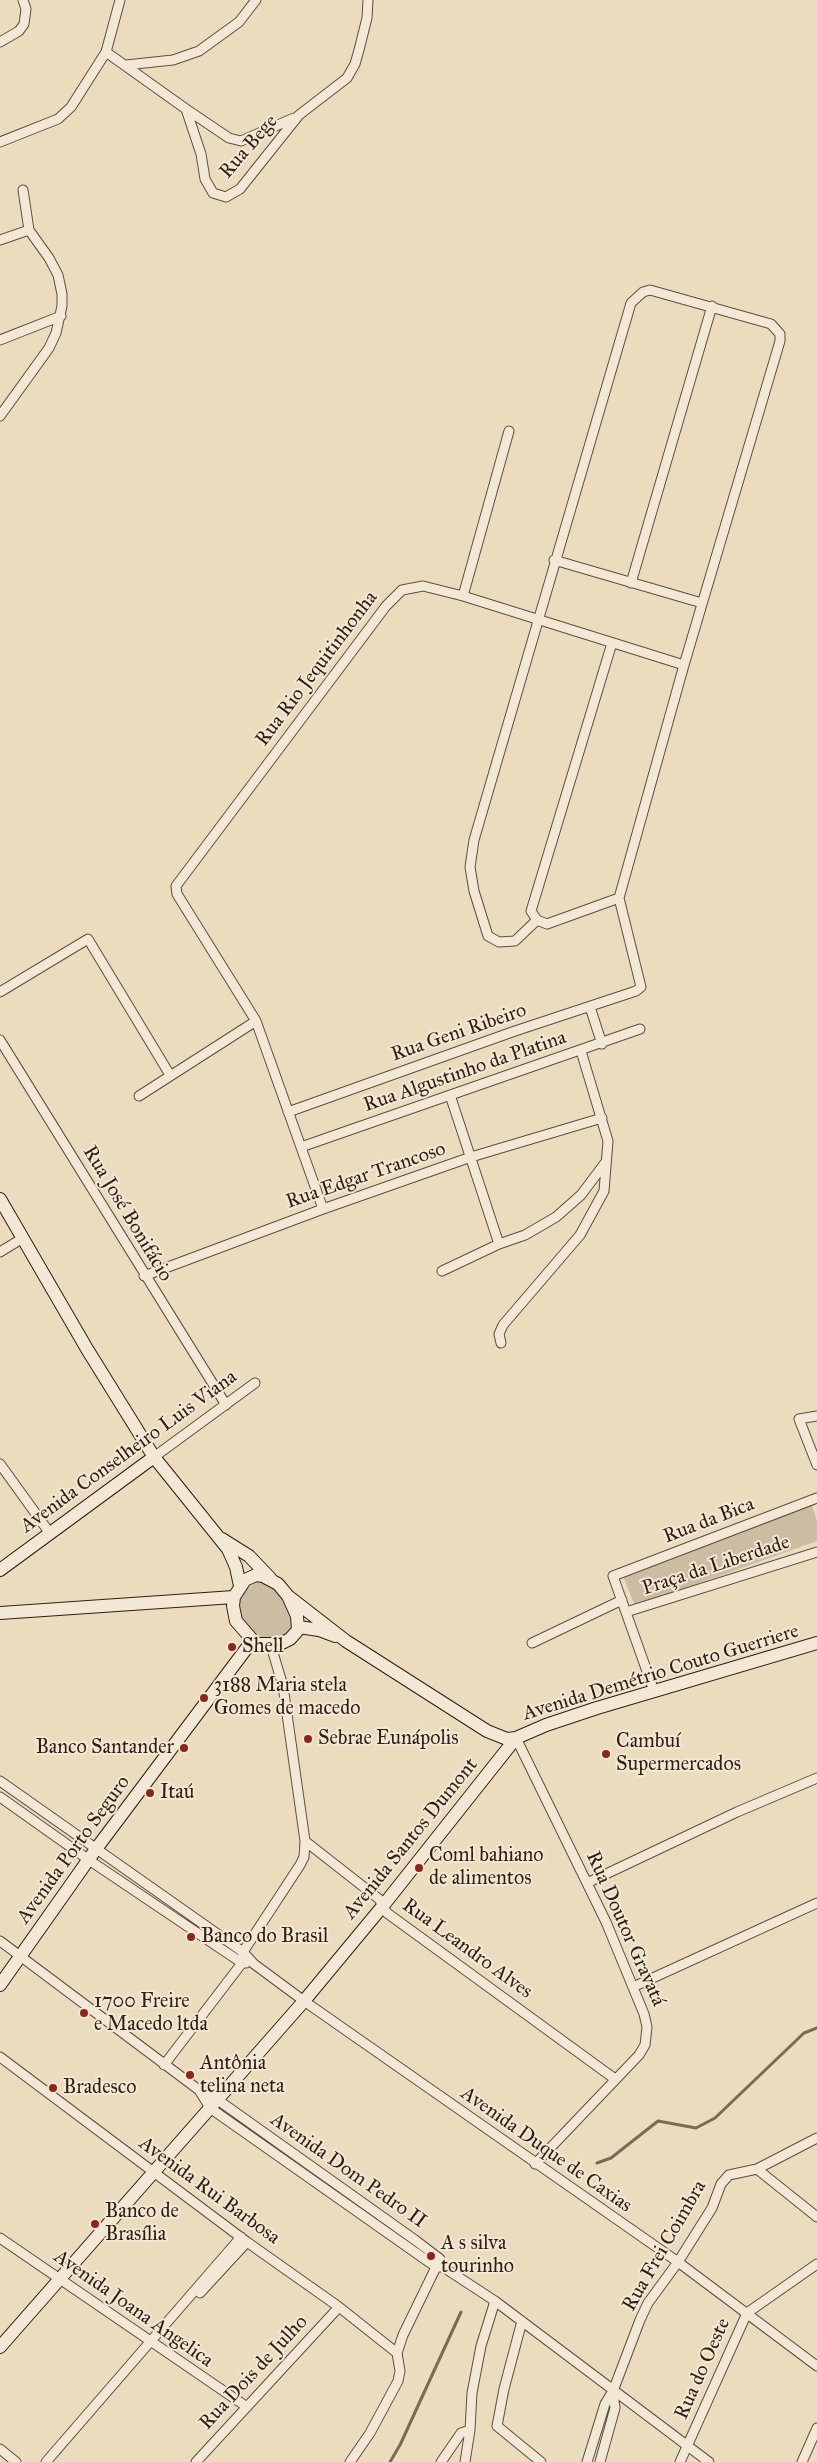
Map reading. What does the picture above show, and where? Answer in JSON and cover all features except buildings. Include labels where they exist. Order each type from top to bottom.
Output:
[{"type":"main road","points":[[0,1199],[87,1349],[154,1457],[220,1538],[233,1559],[237,1592],[233,1606],[236,1621],[256,1644],[270,1646],[286,1642],[299,1627]]},
{"type":"main road","name":"Avenida Conselheiro Luis Viana","points":[[0,1570],[49,1532],[154,1457]]},
{"type":"main road","points":[[220,1538],[244,1552],[288,1596],[346,1641],[487,1732],[507,1739],[516,1738]]},
{"type":"main road","points":[[0,1612],[237,1592],[251,1576],[256,1575],[272,1580]]},
{"type":"main road","points":[[288,1596],[297,1616],[299,1627]]},
{"type":"main road","points":[[299,1627],[319,1630],[346,1641]]},
{"type":"main road","name":"Avenida Porto Seguro","points":[[0,1985],[93,1854],[252,1641]]},
{"type":"main road","name":"Avenida Demétrio Couto Guerriere","points":[[516,1738],[546,1725],[654,1691],[817,1644]]},
{"type":"main road","name":"Avenida Santos Dumont","points":[[0,2347],[304,2001],[382,1907],[516,1738]]},
{"type":"street","points":[[0,42],[19,31],[24,24],[26,9],[23,0]]},
{"type":"street","points":[[0,142],[40,128],[65,113],[76,100],[106,52],[120,0]]},
{"type":"street","points":[[126,65],[173,60],[199,51],[239,22],[256,0]]},
{"type":"street","name":"Rua Bege","points":[[186,109],[201,154],[205,179],[213,192],[226,197],[240,188],[299,116],[340,85],[351,71],[355,64],[367,18],[368,0]]},
{"type":"street","points":[[106,52],[229,138],[241,141],[299,116]]},
{"type":"street","points":[[0,416],[49,348],[61,316],[62,294],[58,275],[49,258],[29,230],[23,190]]},
{"type":"street","points":[[0,240],[29,230]]},
{"type":"street","points":[[537,920],[515,941],[499,942],[488,936],[474,890],[470,866],[474,840],[630,304],[643,292],[650,290],[771,324],[780,334],[619,898],[547,924],[537,920],[532,911],[612,642]]},
{"type":"street","points":[[631,583],[712,306]]},
{"type":"street","points":[[0,340],[61,316]]},
{"type":"street","points":[[463,596],[509,432]]},
{"type":"street","points":[[554,560],[702,603]]},
{"type":"street","name":"Rua Rio Jequitinhonha","points":[[256,1021],[177,894],[176,886],[393,597],[407,588],[423,586],[463,596],[684,665]]},
{"type":"street","name":"Rua Geni Ribeiro","points":[[288,1112],[515,1031],[636,991],[640,987],[619,898]]},
{"type":"street","points":[[0,992],[88,939],[170,1075]]},
{"type":"street","points":[[590,1007],[602,1044]]},
{"type":"street","points":[[139,1096],[256,1021],[323,1209]]},
{"type":"street","name":"Rua Algustinho da Platina","points":[[301,1147],[602,1044],[640,1029]]},
{"type":"street","name":"Rua José Bonifácio","points":[[0,1040],[144,1276],[226,1405]]},
{"type":"street","points":[[501,1343],[499,1334],[503,1325],[563,1256],[591,1218],[604,1191],[608,1141],[581,1051]]},
{"type":"street","points":[[450,1095],[499,1244]]},
{"type":"street","name":"Rua Edgar Trancoso","points":[[144,1276],[323,1209],[471,1157],[602,1118]]},
{"type":"street","points":[[442,1271],[499,1244],[525,1235],[556,1217],[581,1195],[605,1163]]},
{"type":"street","points":[[0,1252],[23,1238]]},
{"type":"street","name":"Avenida Conselheiro Luis Viana","points":[[154,1457],[255,1383]]},
{"type":"street","points":[[817,1416],[799,1419],[817,1465]]},
{"type":"street","points":[[0,1464],[49,1532]]},
{"type":"street","name":"Rua da Bica","points":[[622,1600],[614,1576],[817,1498]]},
{"type":"street","name":"Praça da Liberdade","points":[[626,1612],[817,1552]]},
{"type":"street","points":[[532,1643],[622,1600],[654,1691]]},
{"type":"street","points":[[164,2065],[242,1963],[243,1952],[304,1856],[305,1841],[283,1686],[270,1646]]},
{"type":"street","name":"Rua Doutor Gravatá","points":[[516,1738],[587,1883],[644,2014],[648,2036],[639,2055],[535,2164]]},
{"type":"street","points":[[587,1883],[737,1812],[817,1778]]},
{"type":"street","name":"Avenida Duque de Caxias","points":[[0,1781],[93,1854],[242,1963],[254,1964]]},
{"type":"street","name":"Avenida Duque de Caxias","points":[[0,1797],[93,1854],[243,1952],[254,1964],[304,2001],[678,2262],[817,2366]]},
{"type":"street","name":"Rua Leandro Alves","points":[[305,1841],[379,1899],[387,1913],[615,2079]]},
{"type":"street","points":[[633,1987],[817,1903]]},
{"type":"street","name":"Avenida Dom Pedro II","points":[[0,1941],[199,2090],[273,2152],[343,2202],[440,2264]]},
{"type":"street","name":"Avenida Rui Barbosa","points":[[0,2056],[397,2353]]},
{"type":"street","name":"Avenida Dom Pedro II","points":[[214,2104],[279,2143],[349,2193],[440,2264]]},
{"type":"street","name":"Rua Frei Coimbra","points":[[586,2462],[605,2404],[614,2392],[648,2303],[678,2262],[712,2208],[717,2192],[726,2177],[735,2172],[757,2169],[817,2138]]},
{"type":"street","points":[[273,2152],[279,2143]]},
{"type":"street","points":[[757,2169],[817,2217]]},
{"type":"street","points":[[343,2202],[349,2193]]},
{"type":"street","name":"Avenida Joana Angelica","points":[[0,2238],[152,2344],[247,2407]]},
{"type":"street","points":[[46,2462],[244,2240]]},
{"type":"street","points":[[350,2462],[370,2433],[398,2381],[400,2371],[397,2353],[403,2335],[440,2264],[495,2301],[709,2462]]},
{"type":"street","name":"Rua do Oeste","points":[[680,2462],[747,2313],[817,2264]]},
{"type":"street","points":[[465,2462],[470,2430],[473,2384],[481,2346],[495,2301]]},
{"type":"street","name":"Rua Dois de Julho","points":[[196,2462],[338,2307]]},
{"type":"street","points":[[522,2321],[504,2389],[497,2426],[541,2462]]},
{"type":"street","points":[[52,2462],[152,2344]]},
{"type":"street","name":"Rua Frei Coimbra","points":[[600,2462],[614,2408],[614,2392]]},
{"type":"street","points":[[802,2462],[817,2428]]},
{"type":"street","points":[[441,2462],[461,2433],[470,2430]]},
{"type":"street","points":[[0,2449],[16,2462]]},
{"type":"shaded area","points":[[812,1505],[817,1522],[817,1541],[635,1606],[623,1576]]},
{"type":"shaded area","points":[[258,1581],[271,1585],[286,1604],[293,1624],[290,1634],[281,1640],[260,1638],[241,1623],[239,1599],[248,1588]]},
{"type":"waterway","points":[[597,2163],[611,2158],[658,2121],[696,2128],[715,2118],[804,2033],[817,2028]]},
{"type":"waterway","points":[[390,2462],[400,2445],[461,2312]]},
{"type":"place","name":"Shell","points":[[232,1647]]},
{"type":"place","name":"3188 Maria stela Gomes de macedo","points":[[204,1698]]},
{"type":"place","name":"Sebrae Eunápolis","points":[[308,1739]]},
{"type":"place","name":"Banco Santander","points":[[184,1748]]},
{"type":"place","name":"Cambuí Supermercados","points":[[606,1754]]},
{"type":"place","name":"Itaú","points":[[150,1793]]},
{"type":"place","name":"Coml bahiano de alimentos","points":[[419,1868]]},
{"type":"place","name":"Banco do Brasil","points":[[191,1937]]},
{"type":"place","name":"1700 Freire e Macedo ltda","points":[[84,2013]]},
{"type":"place","name":"Antônia telina neta","points":[[190,2075]]},
{"type":"place","name":"Bradesco","points":[[53,2088]]},
{"type":"place","name":"Banco de Brasília","points":[[95,2224]]},
{"type":"place","name":"A s silva tourinho","points":[[431,2256]]}]
